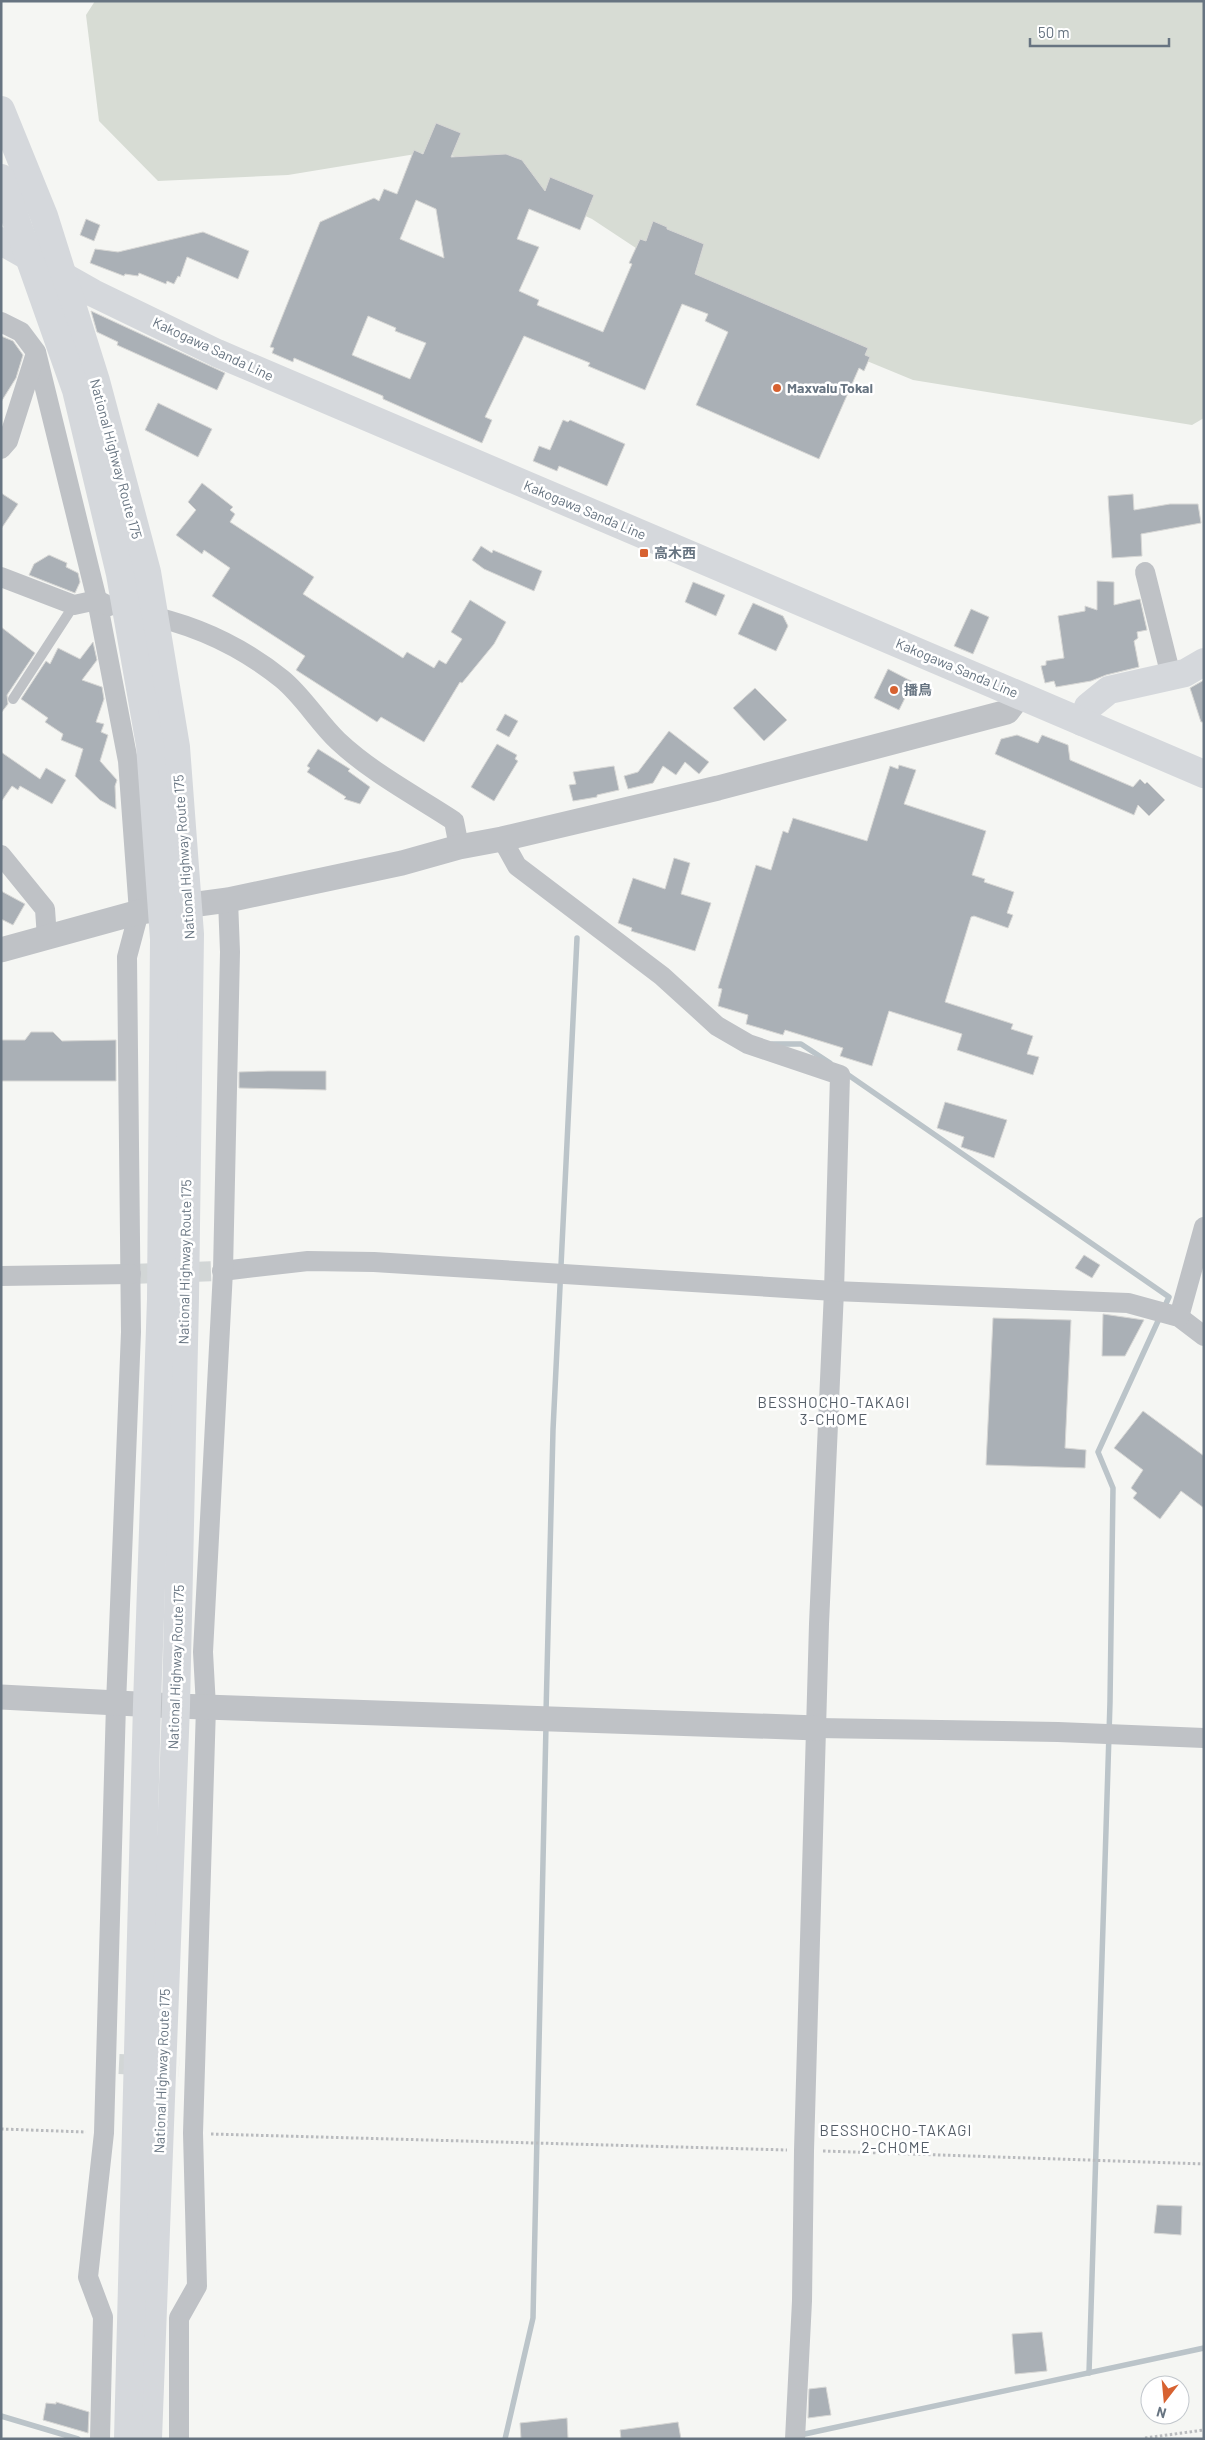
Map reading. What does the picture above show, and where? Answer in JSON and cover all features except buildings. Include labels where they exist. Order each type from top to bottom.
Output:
[{"type":"main road","name":"National Highway Route 175","points":[[1,110],[44,216],[96,381],[147,572],[176,748],[190,934],[176,1706],[142,2321],[128,2439]]},
{"type":"main road","name":"National Highway Route 175","points":[[5,187],[76,390],[120,574],[150,745],[164,939],[161,1299],[147,1704],[142,2321],[148,2439]]},
{"type":"main road","name":"Kakogawa Sanda Line","points":[[1,241],[93,293],[217,353],[1204,774]]},
{"type":"main road","points":[[1082,722],[1088,707],[1109,690],[1185,673],[1204,662]]},
{"type":"street","points":[[1,449],[8,441],[36,352],[55,306]]},
{"type":"street","points":[[1,322],[21,332],[36,352],[97,600],[128,761],[139,912],[127,957],[131,1332],[116,1704],[113,2064],[88,2277],[103,2317],[100,2439]]},
{"type":"street","points":[[1145,572],[1171,676]]},
{"type":"street","points":[[1,577],[74,605],[97,600],[113,608],[172,620],[225,640],[283,679],[338,741],[362,760],[454,821],[459,847]]},
{"type":"street","points":[[1,950],[139,912],[228,900],[402,863],[459,847],[502,839],[718,788],[1007,712],[1020,695]]},
{"type":"street","points":[[502,839],[517,866],[662,976],[717,1026],[748,1044],[840,1075],[834,1291],[820,1614],[804,2151],[802,2301],[795,2439]]},
{"type":"street","points":[[1,855],[45,909],[47,938]]},
{"type":"street","points":[[179,2439],[179,2318],[197,2286],[192,2133],[187,2067],[206,1707],[203,1652],[223,1271],[230,952],[228,900]]},
{"type":"street","points":[[1179,1317],[1204,1227]]},
{"type":"street","points":[[223,1271],[308,1261],[374,1262],[834,1291],[1128,1303],[1179,1317],[1204,1336]]},
{"type":"street","points":[[1,1276],[131,1274]]},
{"type":"street","points":[[1,1697],[116,1704],[817,1728],[1058,1732],[1204,1738]]},
{"type":"lane","points":[[13,699],[74,605]]},
{"type":"path","points":[[1,2129],[104,2133]]},
{"type":"path","points":[[192,2133],[1204,2164]]},
{"type":"path","points":[[1145,2438],[1204,2430]]},
{"type":"shaded area","points":[[95,1],[1204,1],[1204,418],[1192,425],[913,380],[707,295],[592,219],[440,150],[288,175],[158,181],[99,121],[86,15]]},
{"type":"waterway","points":[[546,1713],[553,1430],[577,938]]},
{"type":"waterway","points":[[772,1044],[801,1044],[830,1063]]},
{"type":"waterway","points":[[844,1072],[1169,1297],[1098,1452],[1113,1488],[1110,1702],[1089,2373]]},
{"type":"waterway","points":[[505,2439],[533,2318],[546,1725]]},
{"type":"waterway","points":[[800,2435],[1204,2348]]},
{"type":"waterway","points":[[1,2416],[78,2439]]},
{"type":"tunnel","points":[[131,1274],[222,1271]]},
{"type":"tunnel","points":[[119,2064],[179,2067]]},
{"type":"place","name":"Maxvalu Tokai","points":[[777,388]]},
{"type":"place","name":"高木西","points":[[644,553]]},
{"type":"place","name":"播鳥","points":[[894,690]]},
{"type":"district","name":"BESSHOCHO-TAKAGI 3-CHOME","points":[[834,1412]]},
{"type":"district","name":"BESSHOCHO-TAKAGI 2-CHOME","points":[[896,2140]]}]
